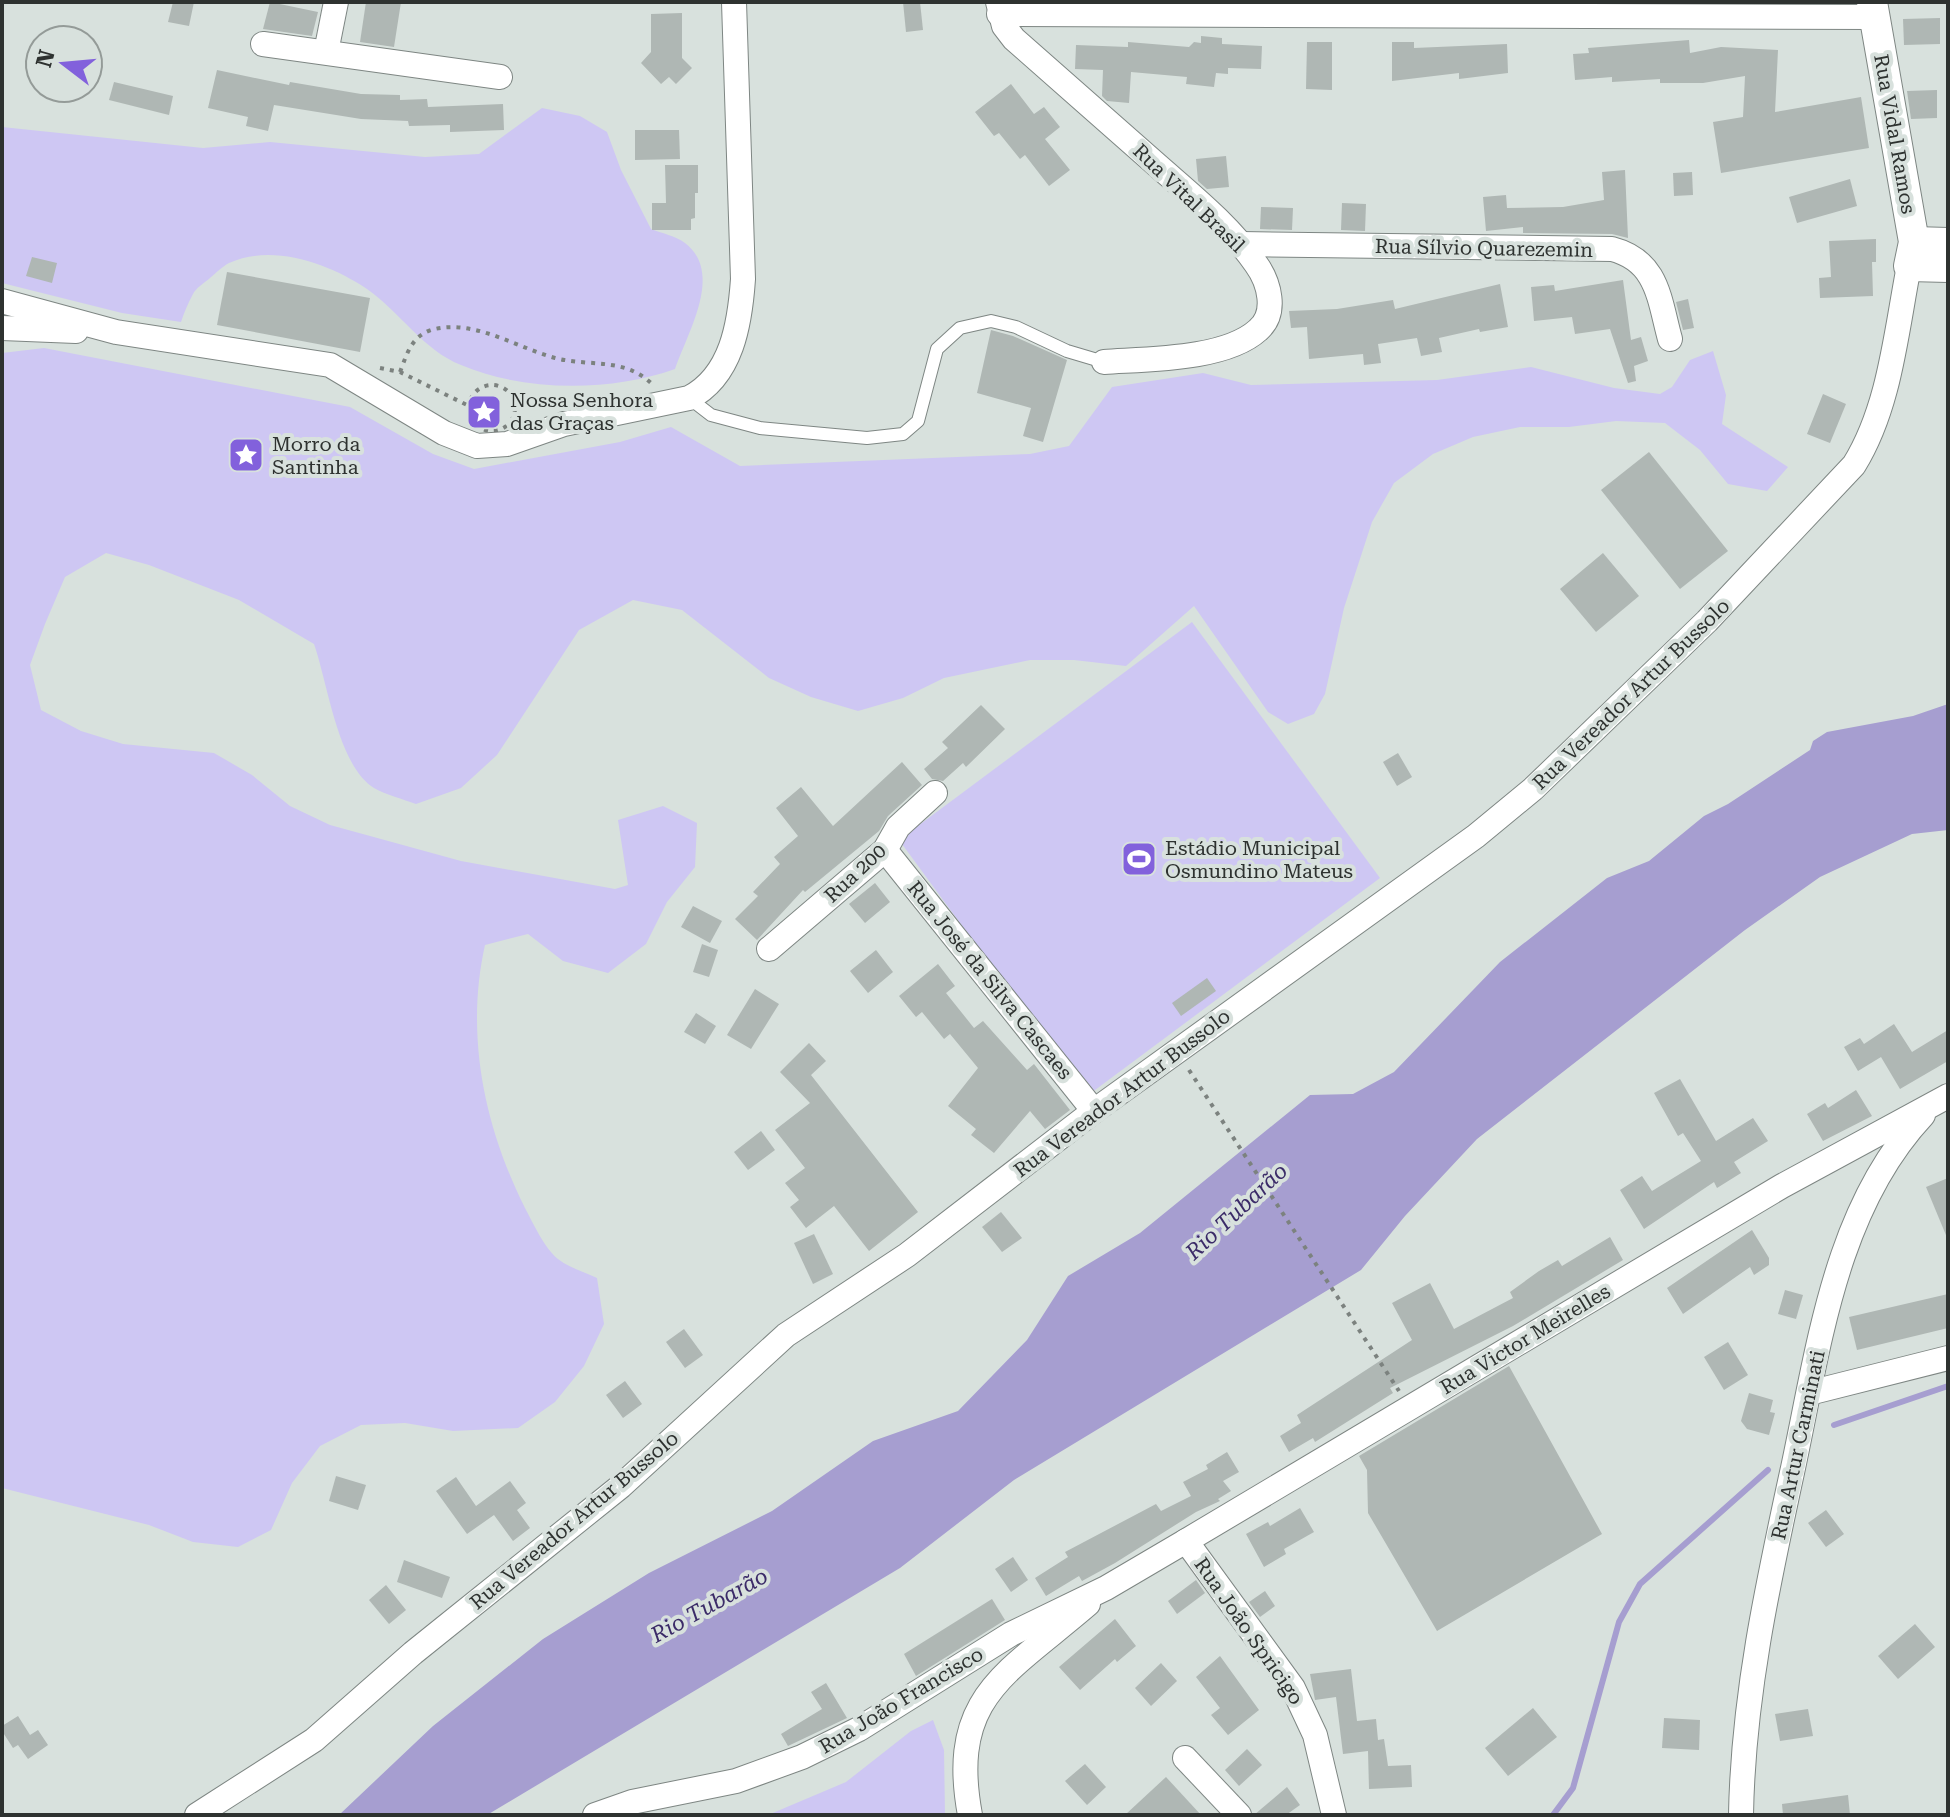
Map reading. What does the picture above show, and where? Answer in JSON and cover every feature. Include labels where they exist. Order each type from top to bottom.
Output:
[{"type":"street","points":[[326,52],[336,2]]},
{"type":"street","points":[[2,328],[116,332],[312,361],[348,374],[444,433],[477,446],[507,444],[564,424],[689,398],[699,393],[721,366],[734,340],[741,315],[734,2]]},
{"type":"street","points":[[998,8],[1874,10]]},
{"type":"street","name":"Rua Vital Brasil","points":[[998,8],[1014,39],[1179,184],[1241,244],[1258,266],[1267,287],[1268,318],[1259,330],[1224,347],[1195,354],[1104,362]]},
{"type":"street","name":"Rua Vidal Ramos","points":[[1874,10],[1912,254]]},
{"type":"street","points":[[263,44],[500,77]]},
{"type":"street","points":[[1912,254],[1948,243]]},
{"type":"street","name":"Rua Sílvio Quarezemin","points":[[1241,244],[1612,249],[1644,265],[1657,291],[1670,339]]},
{"type":"street","points":[[1912,254],[1948,267]]},
{"type":"street","name":"Rua Vereador Artur Bussolo","points":[[197,1815],[314,1740],[413,1653],[621,1486],[786,1335],[907,1255],[1094,1111],[1476,836],[1533,789],[1707,621],[1837,484],[1864,448],[1875,422],[1912,254]]},
{"type":"street","points":[[2,301],[116,332]]},
{"type":"street","name":"Rua 200","points":[[769,949],[885,850],[898,827],[935,793]]},
{"type":"street","name":"Rua José da Silva Cascaes","points":[[885,850],[1094,1111]]},
{"type":"street","name":"Rua Victor Meirelles","points":[[1106,1588],[1782,1186],[1941,1100]]},
{"type":"street","name":"Rua Artur Carminati","points":[[1741,1815],[1745,1734],[1758,1637],[1836,1278],[1867,1196],[1904,1136],[1941,1100]]},
{"type":"street","points":[[1809,1393],[1948,1358]]},
{"type":"street","name":"Rua João Spricigo","points":[[1186,1541],[1293,1688],[1315,1735],[1334,1815]]},
{"type":"street","points":[[970,1815],[964,1759],[974,1712],[1009,1672],[1106,1588]]},
{"type":"street","name":"Rua João Francisco","points":[[595,1815],[632,1802],[700,1791],[802,1757],[859,1729],[1034,1621],[1106,1588]]},
{"type":"street","points":[[1185,1758],[1239,1815]]},
{"type":"lane","points":[[689,398],[711,415],[760,428],[879,437],[903,434],[918,421],[937,349],[960,328],[991,321],[1104,362]]},
{"type":"path","points":[[400,372],[411,343],[427,331],[459,327],[559,359],[616,364],[640,373],[654,386]]},
{"type":"path","points":[[348,374],[381,368],[400,372],[469,406],[473,421],[486,430],[507,424],[514,410],[510,395],[497,386],[475,392],[469,406]]},
{"type":"path","points":[[1177,1051],[1410,1408]]},
{"type":"shaded area","points":[[542,108],[580,116],[607,132],[621,170],[651,229],[685,243],[696,255],[702,270],[700,303],[675,369],[623,382],[568,386],[486,374],[461,365],[435,350],[379,298],[352,280],[319,265],[282,256],[246,257],[227,264],[194,292],[181,322],[122,313],[2,283],[2,127],[203,148],[270,142],[425,157],[479,154]]},
{"type":"shaded area","points":[[44,348],[350,407],[433,454],[474,469],[620,442],[671,427],[740,466],[1030,454],[1069,446],[1112,387],[1203,373],[1251,385],[1437,380],[1531,367],[1614,388],[1660,394],[1672,387],[1690,360],[1713,351],[1726,395],[1722,424],[1788,467],[1767,491],[1728,484],[1700,450],[1665,423],[1616,421],[1569,427],[1520,427],[1473,437],[1433,454],[1394,483],[1372,522],[1344,608],[1325,694],[1314,714],[1288,724],[1268,712],[1194,606],[1126,666],[1074,660],[1030,660],[944,678],[903,698],[858,711],[811,697],[769,678],[682,610],[633,600],[579,630],[497,755],[461,788],[416,804],[374,788],[351,762],[336,723],[314,644],[239,600],[149,565],[106,553],[65,577],[30,665],[41,710],[81,731],[123,744],[214,753],[252,775],[290,806],[330,825],[461,861],[615,889],[628,885],[618,820],[663,806],[697,823],[695,867],[667,902],[646,944],[608,973],[563,961],[528,934],[485,945],[477,1012],[478,1046],[489,1112],[511,1177],[544,1242],[562,1262],[597,1278],[604,1324],[584,1366],[555,1402],[518,1428],[453,1431],[405,1423],[361,1425],[320,1446],[292,1483],[271,1530],[238,1547],[193,1542],[149,1525],[2,1488],[2,353]]},
{"type":"shaded area","name":"Estádio Municipal Osmundino Mateus","points":[[1192,622],[1380,878],[1087,1096],[899,840]]},
{"type":"shaded area","points":[[933,1720],[944,1750],[945,1815],[768,1815],[846,1782],[911,1731]]},
{"type":"water","name":"Rio Tubarão","points":[[1948,704],[1948,830],[1912,834],[1820,877],[1745,930],[1477,1139],[1405,1216],[1361,1270],[1014,1480],[900,1568],[487,1815],[339,1815],[433,1726],[543,1639],[649,1573],[772,1511],[873,1441],[958,1411],[1027,1340],[1068,1276],[1140,1233],[1310,1095],[1353,1094],[1394,1072],[1500,962],[1607,878],[1649,861],[1704,816],[1728,804],[1810,750],[1813,741],[1827,732],[1913,716]]},
{"type":"building","points":[[173,2],[194,2],[189,26],[168,22]]},
{"type":"building","points":[[270,2],[318,12],[312,36],[263,29]]},
{"type":"building","points":[[366,2],[401,2],[394,47],[360,42]]},
{"type":"building","points":[[903,2],[920,2],[923,30],[906,32]]},
{"type":"building","points":[[682,13],[682,58],[692,68],[676,84],[669,77],[661,84],[641,63],[651,52],[651,14]]},
{"type":"building","points":[[1940,18],[1940,44],[1904,45],[1903,19]]},
{"type":"building","points":[[1201,36],[1222,38],[1222,44],[1262,46],[1261,69],[1228,68],[1228,74],[1216,73],[1214,87],[1186,84],[1187,77],[1131,72],[1129,103],[1107,101],[1102,96],[1103,70],[1075,69],[1076,45],[1128,47],[1128,42],[1189,47],[1194,42],[1201,43]]},
{"type":"building","points":[[1689,40],[1690,53],[1721,47],[1778,50],[1775,112],[1861,97],[1869,148],[1721,173],[1713,122],[1743,117],[1745,76],[1703,83],[1660,83],[1660,79],[1612,82],[1612,77],[1575,80],[1573,54],[1589,53],[1588,48]]},
{"type":"building","points":[[1307,42],[1332,42],[1332,90],[1306,89]]},
{"type":"building","points":[[1392,42],[1414,42],[1414,48],[1507,44],[1508,73],[1459,79],[1459,73],[1392,81]]},
{"type":"building","points":[[217,70],[289,85],[290,82],[361,94],[400,95],[400,100],[427,99],[428,107],[503,104],[504,130],[450,132],[450,125],[409,126],[408,121],[361,119],[274,105],[268,131],[246,126],[248,117],[208,108]]},
{"type":"building","points":[[114,82],[173,96],[169,115],[109,100]]},
{"type":"building","points":[[1011,84],[1034,114],[1044,107],[1060,127],[1045,139],[1070,170],[1049,186],[1025,155],[1020,159],[999,133],[994,136],[975,112]]},
{"type":"building","points":[[1937,90],[1937,118],[1911,119],[1907,91]]},
{"type":"building","points":[[635,130],[679,130],[680,159],[635,160]]},
{"type":"building","points":[[1226,156],[1229,187],[1207,189],[1198,181],[1196,159]]},
{"type":"building","points":[[665,165],[698,165],[698,193],[695,193],[695,218],[691,219],[691,230],[652,230],[652,203],[666,203]]},
{"type":"building","points":[[1625,170],[1628,238],[1612,234],[1523,233],[1523,227],[1486,231],[1483,197],[1506,195],[1507,208],[1563,207],[1604,200],[1602,172]]},
{"type":"building","points":[[1692,172],[1693,195],[1674,196],[1673,173]]},
{"type":"building","points":[[1850,179],[1857,206],[1797,223],[1789,197]]},
{"type":"building","points":[[1342,203],[1366,204],[1365,231],[1341,230]]},
{"type":"building","points":[[1261,207],[1293,208],[1292,230],[1260,229]]},
{"type":"building","points":[[1876,239],[1876,262],[1872,262],[1873,296],[1820,298],[1819,278],[1831,277],[1829,241]]},
{"type":"building","points":[[32,257],[57,263],[52,283],[26,276]]},
{"type":"building","points":[[227,272],[370,298],[360,352],[217,325]]},
{"type":"building","points":[[1623,280],[1631,340],[1641,337],[1648,361],[1634,366],[1636,381],[1628,383],[1610,329],[1575,334],[1572,317],[1534,321],[1531,287],[1554,285],[1555,291]]},
{"type":"building","points":[[1500,284],[1508,327],[1480,332],[1479,329],[1439,338],[1442,352],[1421,356],[1417,338],[1378,344],[1381,363],[1364,365],[1363,354],[1309,359],[1307,327],[1291,328],[1289,311],[1337,309],[1393,300],[1395,309]]},
{"type":"building","points":[[1688,299],[1694,328],[1683,330],[1676,302]]},
{"type":"building","points":[[991,330],[1013,336],[1067,360],[1043,442],[1023,436],[1031,408],[977,393]]},
{"type":"building","points":[[1823,394],[1846,404],[1830,443],[1807,434]]},
{"type":"building","points":[[1649,452],[1728,551],[1680,589],[1601,490]]},
{"type":"building","points":[[1603,553],[1639,596],[1596,632],[1560,589]]},
{"type":"building","points":[[981,705],[1005,729],[966,767],[963,763],[943,781],[932,779],[924,769],[948,748],[942,742]]},
{"type":"building","points":[[1398,753],[1412,777],[1397,786],[1383,762]]},
{"type":"building","points":[[902,762],[922,785],[888,816],[879,831],[805,892],[803,890],[757,940],[735,919],[758,896],[753,892],[780,864],[774,857],[798,836],[776,808],[801,787],[833,826]]},
{"type":"building","points":[[875,883],[890,902],[865,923],[849,904]]},
{"type":"building","points":[[693,906],[722,921],[710,943],[681,927]]},
{"type":"building","points":[[702,944],[718,950],[709,977],[693,972]]},
{"type":"building","points":[[876,950],[893,972],[868,993],[850,971]]},
{"type":"building","points":[[938,964],[955,986],[946,993],[974,1028],[983,1021],[1027,1070],[1034,1064],[1070,1110],[1045,1129],[1030,1111],[994,1153],[971,1135],[976,1129],[948,1106],[978,1068],[950,1034],[944,1039],[922,1012],[916,1017],[899,996]]},
{"type":"building","points":[[1207,978],[1216,991],[1181,1016],[1172,1003]]},
{"type":"building","points":[[755,989],[779,1004],[751,1049],[727,1035]]},
{"type":"building","points":[[696,1013],[716,1026],[705,1044],[684,1032]]},
{"type":"building","points":[[1894,1024],[1912,1052],[1948,1030],[1948,1061],[1900,1089],[1881,1057],[1858,1071],[1844,1047],[1860,1038],[1864,1044]]},
{"type":"building","points":[[809,1043],[826,1061],[811,1075],[918,1212],[869,1251],[834,1206],[806,1228],[790,1207],[799,1200],[785,1183],[805,1168],[775,1130],[810,1103],[780,1072]]},
{"type":"building","points":[[1680,1079],[1716,1141],[1753,1118],[1768,1141],[1734,1162],[1741,1173],[1717,1188],[1714,1182],[1644,1229],[1620,1190],[1642,1176],[1652,1191],[1701,1161],[1683,1133],[1678,1136],[1654,1093]]},
{"type":"building","points":[[1856,1090],[1872,1116],[1823,1141],[1807,1114],[1825,1103],[1828,1108]]},
{"type":"building","points":[[761,1131],[775,1150],[748,1170],[734,1152]]},
{"type":"building","points":[[1948,1178],[1948,1240],[1926,1187]]},
{"type":"building","points":[[1001,1212],[1022,1238],[1002,1252],[982,1227]]},
{"type":"building","points":[[1752,1230],[1769,1258],[1769,1265],[1754,1275],[1750,1267],[1683,1314],[1667,1288]]},
{"type":"building","points":[[814,1234],[833,1274],[813,1284],[794,1243]]},
{"type":"building","points":[[1610,1237],[1623,1260],[1513,1326],[1390,1388],[1393,1393],[1315,1442],[1313,1438],[1289,1452],[1280,1436],[1301,1423],[1297,1415],[1412,1340],[1392,1303],[1430,1283],[1454,1329],[1513,1298],[1510,1292],[1539,1271],[1558,1260],[1562,1266]]},
{"type":"building","points":[[1785,1290],[1803,1295],[1796,1319],[1778,1314]]},
{"type":"building","points":[[1948,1294],[1948,1328],[1857,1350],[1849,1317]]},
{"type":"building","points":[[684,1329],[703,1355],[685,1368],[666,1342]]},
{"type":"building","points":[[1728,1342],[1748,1375],[1724,1390],[1704,1357]]},
{"type":"building","points":[[1509,1366],[1602,1534],[1437,1631],[1368,1513],[1367,1470],[1359,1456]]},
{"type":"building","points":[[625,1381],[642,1404],[623,1418],[606,1395]]},
{"type":"building","points":[[1749,1393],[1773,1400],[1770,1412],[1775,1413],[1769,1435],[1747,1429],[1741,1421]]},
{"type":"building","points":[[1227,1452],[1239,1472],[1223,1481],[1231,1491],[1218,1499],[1220,1501],[1196,1512],[1115,1563],[1082,1581],[1079,1576],[1046,1596],[1035,1578],[1068,1557],[1065,1552],[1156,1504],[1161,1511],[1191,1496],[1183,1482],[1208,1469],[1206,1465]]},
{"type":"building","points":[[336,1476],[366,1485],[358,1510],[329,1501]]},
{"type":"building","points":[[456,1477],[476,1506],[510,1481],[526,1503],[517,1510],[530,1528],[513,1541],[494,1515],[467,1534],[436,1491]]},
{"type":"building","points":[[1300,1508],[1314,1532],[1284,1549],[1286,1554],[1264,1567],[1246,1534],[1268,1522],[1270,1526]]},
{"type":"building","points":[[1826,1510],[1844,1534],[1826,1547],[1808,1523]]},
{"type":"building","points":[[1013,1557],[1028,1580],[1011,1592],[995,1569]]},
{"type":"building","points":[[404,1560],[450,1577],[442,1598],[397,1582]]},
{"type":"building","points":[[1196,1580],[1205,1593],[1177,1614],[1168,1601]]},
{"type":"building","points":[[386,1585],[406,1610],[389,1624],[369,1600]]},
{"type":"building","points":[[1265,1591],[1275,1606],[1260,1617],[1249,1602]]},
{"type":"building","points":[[992,1599],[1005,1620],[916,1676],[904,1654]]},
{"type":"building","points":[[1115,1619],[1136,1646],[1117,1662],[1115,1659],[1080,1690],[1059,1667]]},
{"type":"building","points":[[1915,1624],[1935,1647],[1898,1679],[1878,1656]]},
{"type":"building","points":[[1220,1656],[1259,1710],[1228,1735],[1211,1715],[1220,1708],[1196,1677]]},
{"type":"building","points":[[1161,1663],[1177,1681],[1151,1706],[1135,1688]]},
{"type":"building","points":[[1351,1669],[1357,1721],[1376,1719],[1378,1740],[1384,1739],[1388,1766],[1411,1765],[1412,1787],[1369,1789],[1368,1751],[1343,1754],[1336,1697],[1315,1700],[1310,1674]]},
{"type":"building","points":[[826,1683],[847,1718],[788,1746],[781,1734],[822,1709],[811,1692]]},
{"type":"building","points":[[1533,1708],[1557,1737],[1508,1776],[1485,1748]]},
{"type":"building","points":[[1808,1709],[1813,1736],[1780,1741],[1775,1714]]},
{"type":"building","points":[[18,1716],[30,1735],[38,1730],[48,1745],[28,1759],[18,1745],[13,1748],[2,1731],[2,1726]]},
{"type":"building","points":[[1664,1718],[1700,1720],[1699,1750],[1662,1748]]},
{"type":"building","points":[[1247,1749],[1262,1765],[1239,1786],[1225,1770]]},
{"type":"building","points":[[1085,1764],[1106,1787],[1087,1805],[1065,1781]]},
{"type":"building","points":[[1166,1777],[1201,1815],[1125,1815]]},
{"type":"building","points":[[1287,1787],[1300,1805],[1286,1815],[1254,1815]]},
{"type":"building","points":[[1848,1795],[1850,1815],[1783,1815],[1782,1804]]},
{"type":"waterway","points":[[1834,1425],[1948,1386]]},
{"type":"waterway","points":[[1553,1815],[1573,1788],[1619,1622],[1640,1584],[1768,1470]]},
{"type":"place","name":"Nossa Senhora das Graças","points":[[484,412]]},
{"type":"place","name":"Morro da Santinha","points":[[246,455]]},
{"type":"place","name":"Estádio Municipal Osmundino Mateus","points":[[1139,859]]}]
